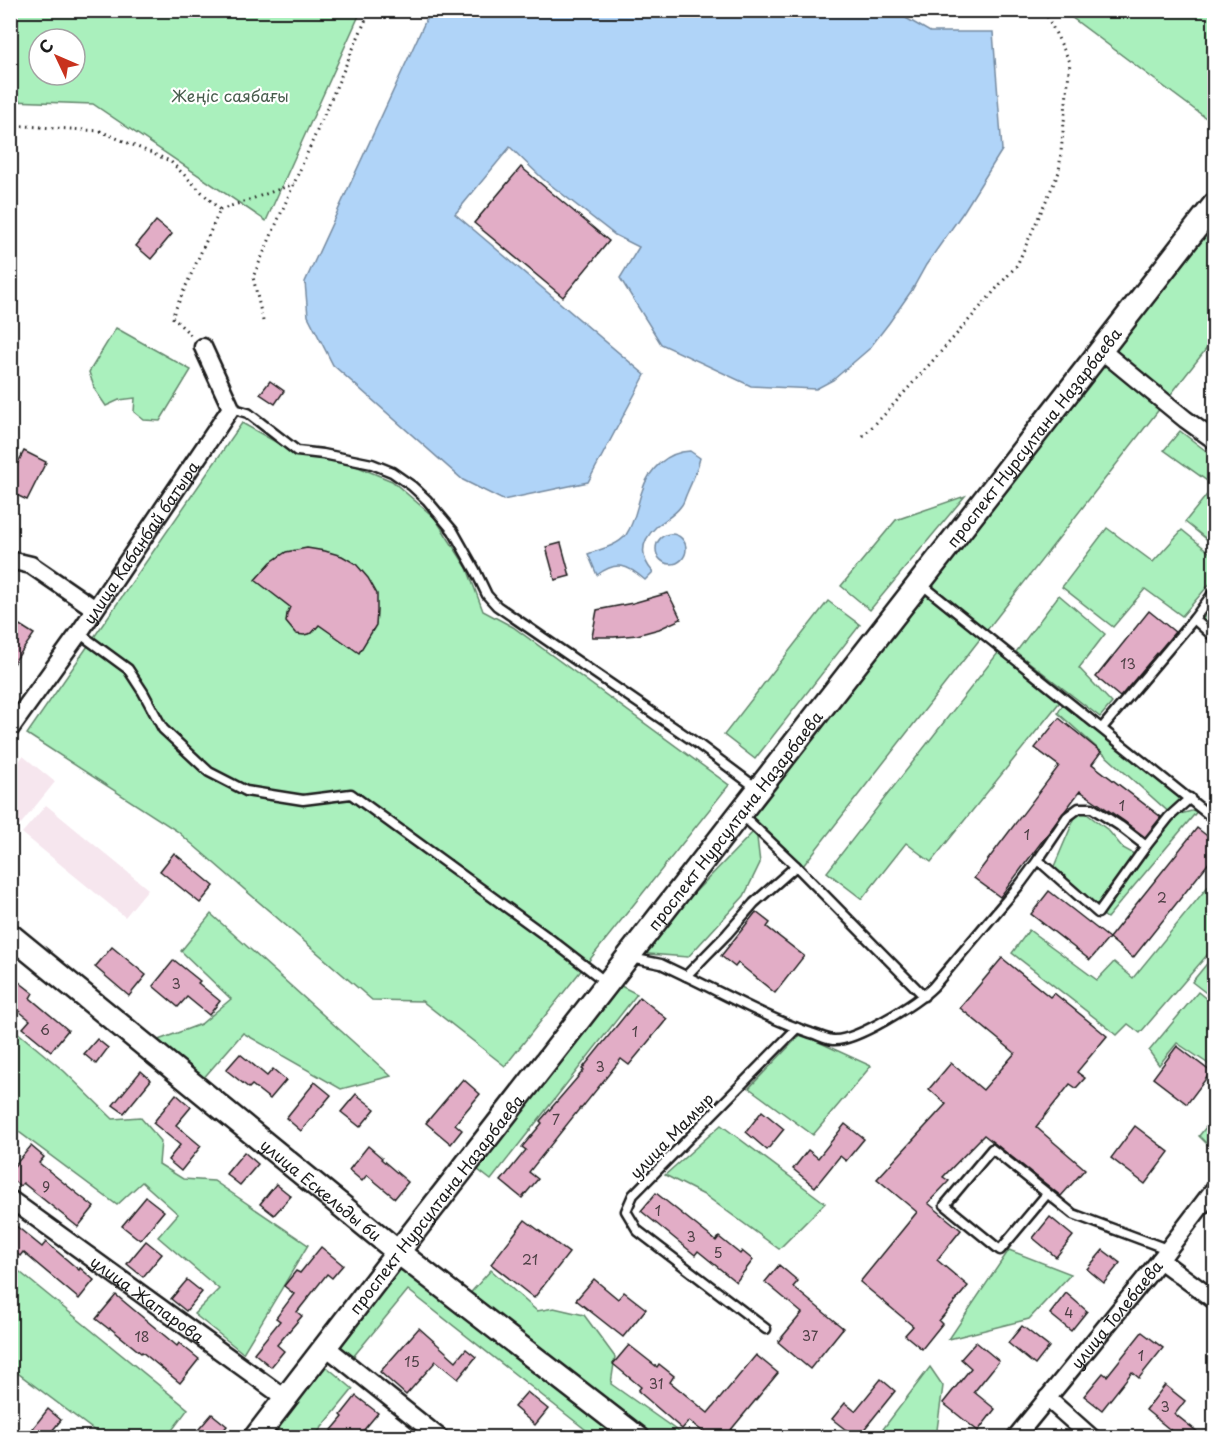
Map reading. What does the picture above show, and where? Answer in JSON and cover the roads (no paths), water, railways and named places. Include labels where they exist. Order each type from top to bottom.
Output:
[{"type":"main road","name":"проспект Нурсултана Назарбаева","points":[[255,1437],[1215,205]]},
{"type":"main road","name":"улица Ескельды би","points":[[10,935],[398,1252],[638,1437]]},
{"type":"street","points":[[203,347],[231,408]]},
{"type":"street","points":[[1101,350],[1185,419],[1215,440]]},
{"type":"street","name":"улица Кабанбай батыра","points":[[10,729],[79,633],[231,408]]},
{"type":"street","points":[[10,560],[31,565],[94,609]]},
{"type":"street","name":"улица Толебаева","points":[[1015,1437],[1215,1189]]},
{"type":"street","name":"улица Жапарова","points":[[10,1198],[285,1398]]},
{"type":"street","points":[[1164,1254],[1215,1300]]},
{"type":"street","points":[[325,1346],[440,1437]]},
{"type":"street","points":[[1047,1398],[1092,1437]]},
{"type":"lane","points":[[231,408],[248,413],[297,451],[372,464],[392,472],[412,486],[453,531],[487,595],[497,606],[698,744],[758,789]]},
{"type":"lane","points":[[919,582],[1215,819]]},
{"type":"lane","points":[[1102,728],[1215,592]]},
{"type":"lane","points":[[1194,619],[1215,637]]},
{"type":"lane","points":[[79,633],[128,669],[163,729],[209,772],[246,791],[303,800],[351,794],[607,983]]},
{"type":"lane","points":[[1038,860],[1098,913],[1146,846],[1169,818],[1190,798]]},
{"type":"lane","points":[[627,957],[661,964],[797,1028],[833,1040],[848,1037],[887,1019],[924,996],[1021,883],[1067,817],[1079,808],[1092,808],[1146,846]]},
{"type":"lane","points":[[740,813],[796,866],[924,996]]},
{"type":"lane","points":[[686,976],[754,903],[796,866]]},
{"type":"lane","name":"улица Мамыр","points":[[766,1329],[638,1232],[626,1211],[633,1195],[797,1028]]},
{"type":"lane","points":[[1047,1194],[1000,1250],[945,1205],[992,1149],[1073,1214],[1164,1254]]},
{"type":"water","points":[[892,10],[930,32],[993,32],[1002,150],[889,323],[869,349],[833,380],[816,389],[751,386],[661,344],[620,278],[639,247],[615,235],[543,179],[510,147],[455,214],[645,375],[588,482],[503,500],[463,480],[333,365],[308,316],[305,282],[430,11]]},
{"type":"water","points":[[690,451],[700,458],[683,503],[676,512],[651,532],[645,543],[645,560],[653,572],[645,580],[628,568],[616,566],[597,575],[588,554],[618,542],[626,535],[632,525],[645,483],[654,469],[667,458]]},
{"type":"water","points":[[671,534],[682,538],[686,549],[682,560],[671,564],[660,560],[656,549],[660,538]]},
{"type":"park label","name":"Жеңіс саябағы","points":[[230,95]]}]
